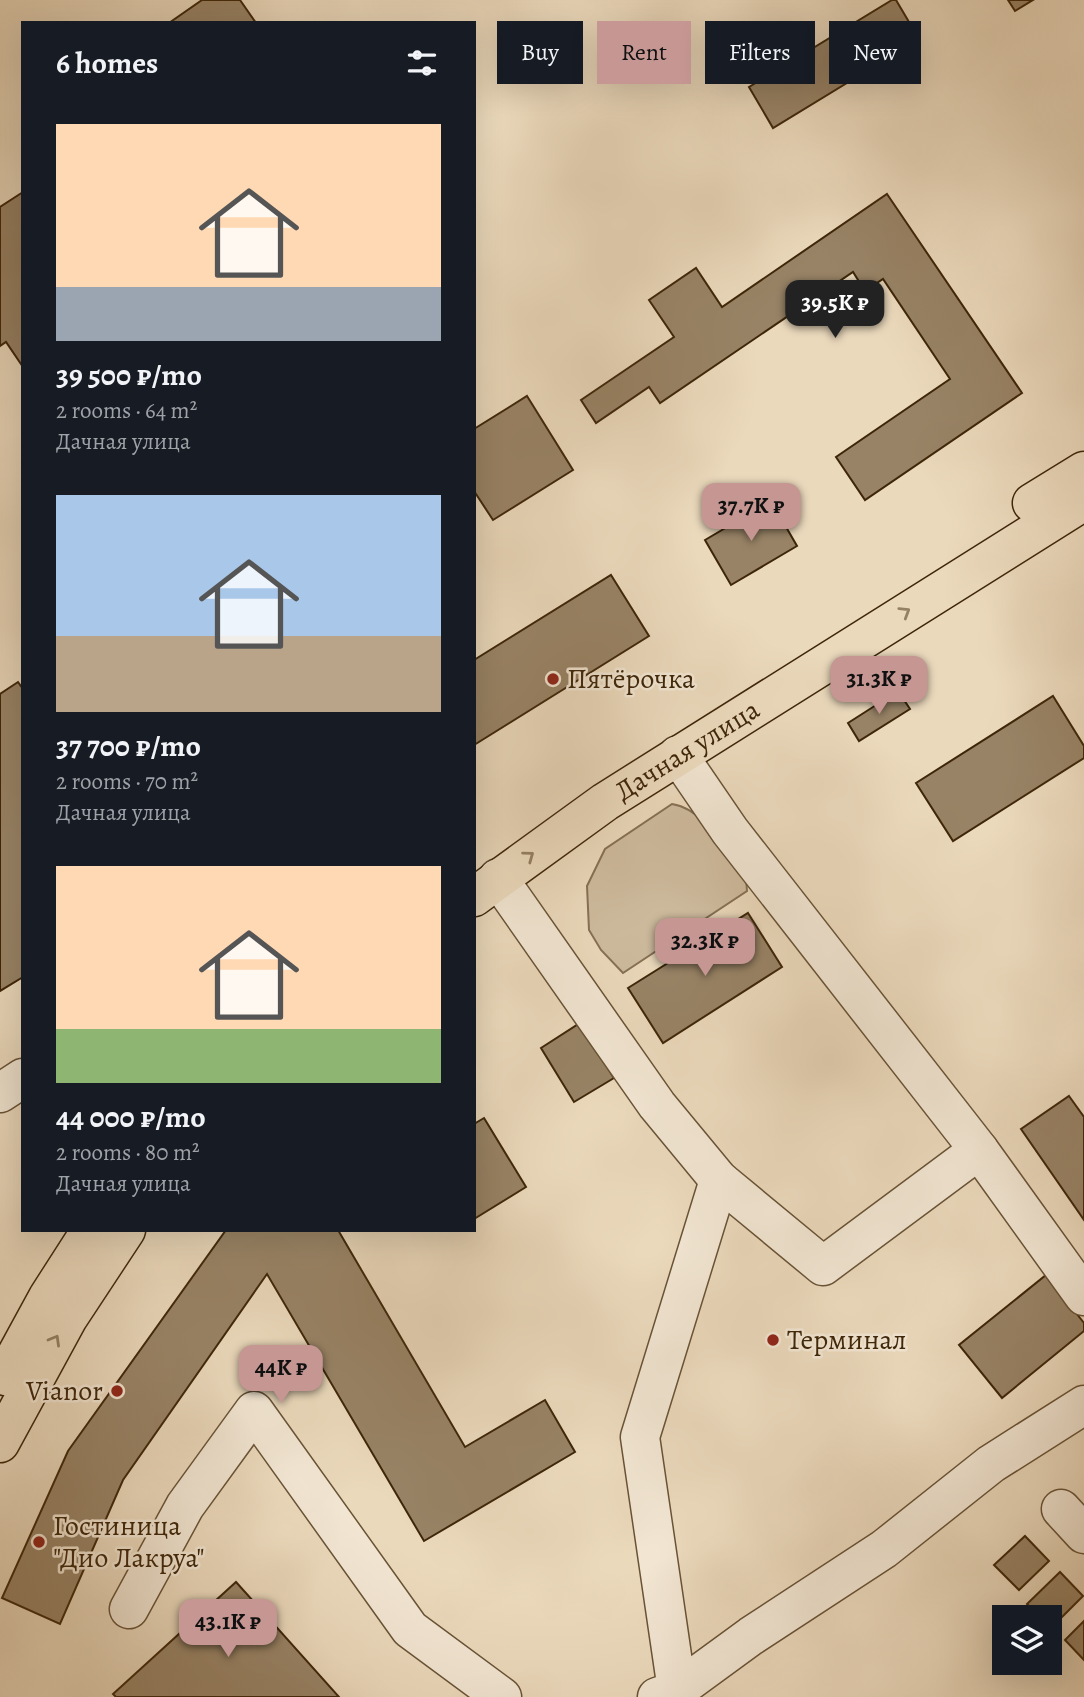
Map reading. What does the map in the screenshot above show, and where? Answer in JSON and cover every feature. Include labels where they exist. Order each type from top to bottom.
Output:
[{"type":"main road","name":"Дачная улица","points":[[482,874],[605,802],[671,744],[852,630],[1084,471]]},
{"type":"main road","name":"Дачная улица","points":[[852,630],[1084,501]]},
{"type":"main road","points":[[5,1365],[90,1232]]},
{"type":"main road","points":[[0,1443],[61,1330],[125,1232]]},
{"type":"lane","points":[[671,744],[730,831],[979,1150],[1084,1296]]},
{"type":"lane","points":[[482,874],[657,1105],[719,1180],[823,1266],[979,1150]]},
{"type":"lane","points":[[0,1093],[21,1079]]},
{"type":"lane","points":[[719,1180],[640,1437],[667,1693],[884,1549],[992,1464],[1084,1405]]},
{"type":"lane","points":[[129,1609],[185,1506],[254,1411],[410,1629],[502,1697]]},
{"type":"shaded area","points":[[672,804],[695,814],[714,833],[746,879],[747,891],[623,973],[601,950],[589,930],[587,886],[605,849]]},
{"type":"building","points":[[202,0],[240,0],[255,21],[172,21]]},
{"type":"building","points":[[896,0],[908,21],[857,21]]},
{"type":"building","points":[[1008,0],[1033,0],[1015,11]]},
{"type":"building","points":[[829,38],[829,84],[845,84],[773,128],[749,87],[754,84],[815,84],[815,47]]},
{"type":"building","points":[[21,193],[21,364],[6,342],[0,346],[0,207]]},
{"type":"building","points":[[887,194],[1022,393],[865,500],[836,457],[950,379],[883,279],[865,291],[853,272],[660,403],[649,387],[596,423],[581,400],[674,337],[649,300],[696,268],[722,307]]},
{"type":"building","points":[[527,396],[573,470],[493,520],[476,494],[476,428]]},
{"type":"building","points":[[771,501],[797,546],[731,585],[705,540]]},
{"type":"building","points":[[611,575],[649,636],[476,744],[476,659]]},
{"type":"building","points":[[18,682],[21,686],[21,978],[0,991],[0,694]]},
{"type":"building","points":[[898,691],[910,709],[859,741],[848,723]]},
{"type":"building","points":[[1053,696],[1084,746],[1084,758],[953,841],[916,783]]},
{"type":"building","points":[[748,913],[782,967],[663,1043],[628,988]]},
{"type":"building","points":[[580,1023],[614,1078],[574,1102],[541,1048]]},
{"type":"building","points":[[1069,1096],[1084,1117],[1084,1220],[1021,1129]]},
{"type":"building","points":[[484,1118],[526,1187],[476,1218],[476,1123]]},
{"type":"building","points":[[225,1232],[339,1232],[465,1447],[545,1400],[575,1452],[424,1541],[267,1274],[123,1480],[60,1624],[2,1598],[68,1451]]},
{"type":"building","points":[[1046,1275],[1084,1323],[1084,1331],[1002,1398],[959,1345]]},
{"type":"building","points":[[1025,1536],[1049,1561],[1019,1590],[994,1565]]},
{"type":"building","points":[[1060,1572],[1083,1596],[1062,1617],[1062,1605],[1027,1604]]},
{"type":"building","points":[[236,1582],[339,1697],[116,1697],[113,1694]]},
{"type":"building","points":[[1084,1621],[1084,1660],[1065,1640]]},
{"type":"place","name":"Пятёрочка","points":[[553,679]]},
{"type":"place","name":"Терминал","points":[[773,1340]]},
{"type":"place","name":"Vianor","points":[[117,1391]]},
{"type":"place","name":"Гостиница \"Дио Лакруа\"","points":[[39,1542]]}]
